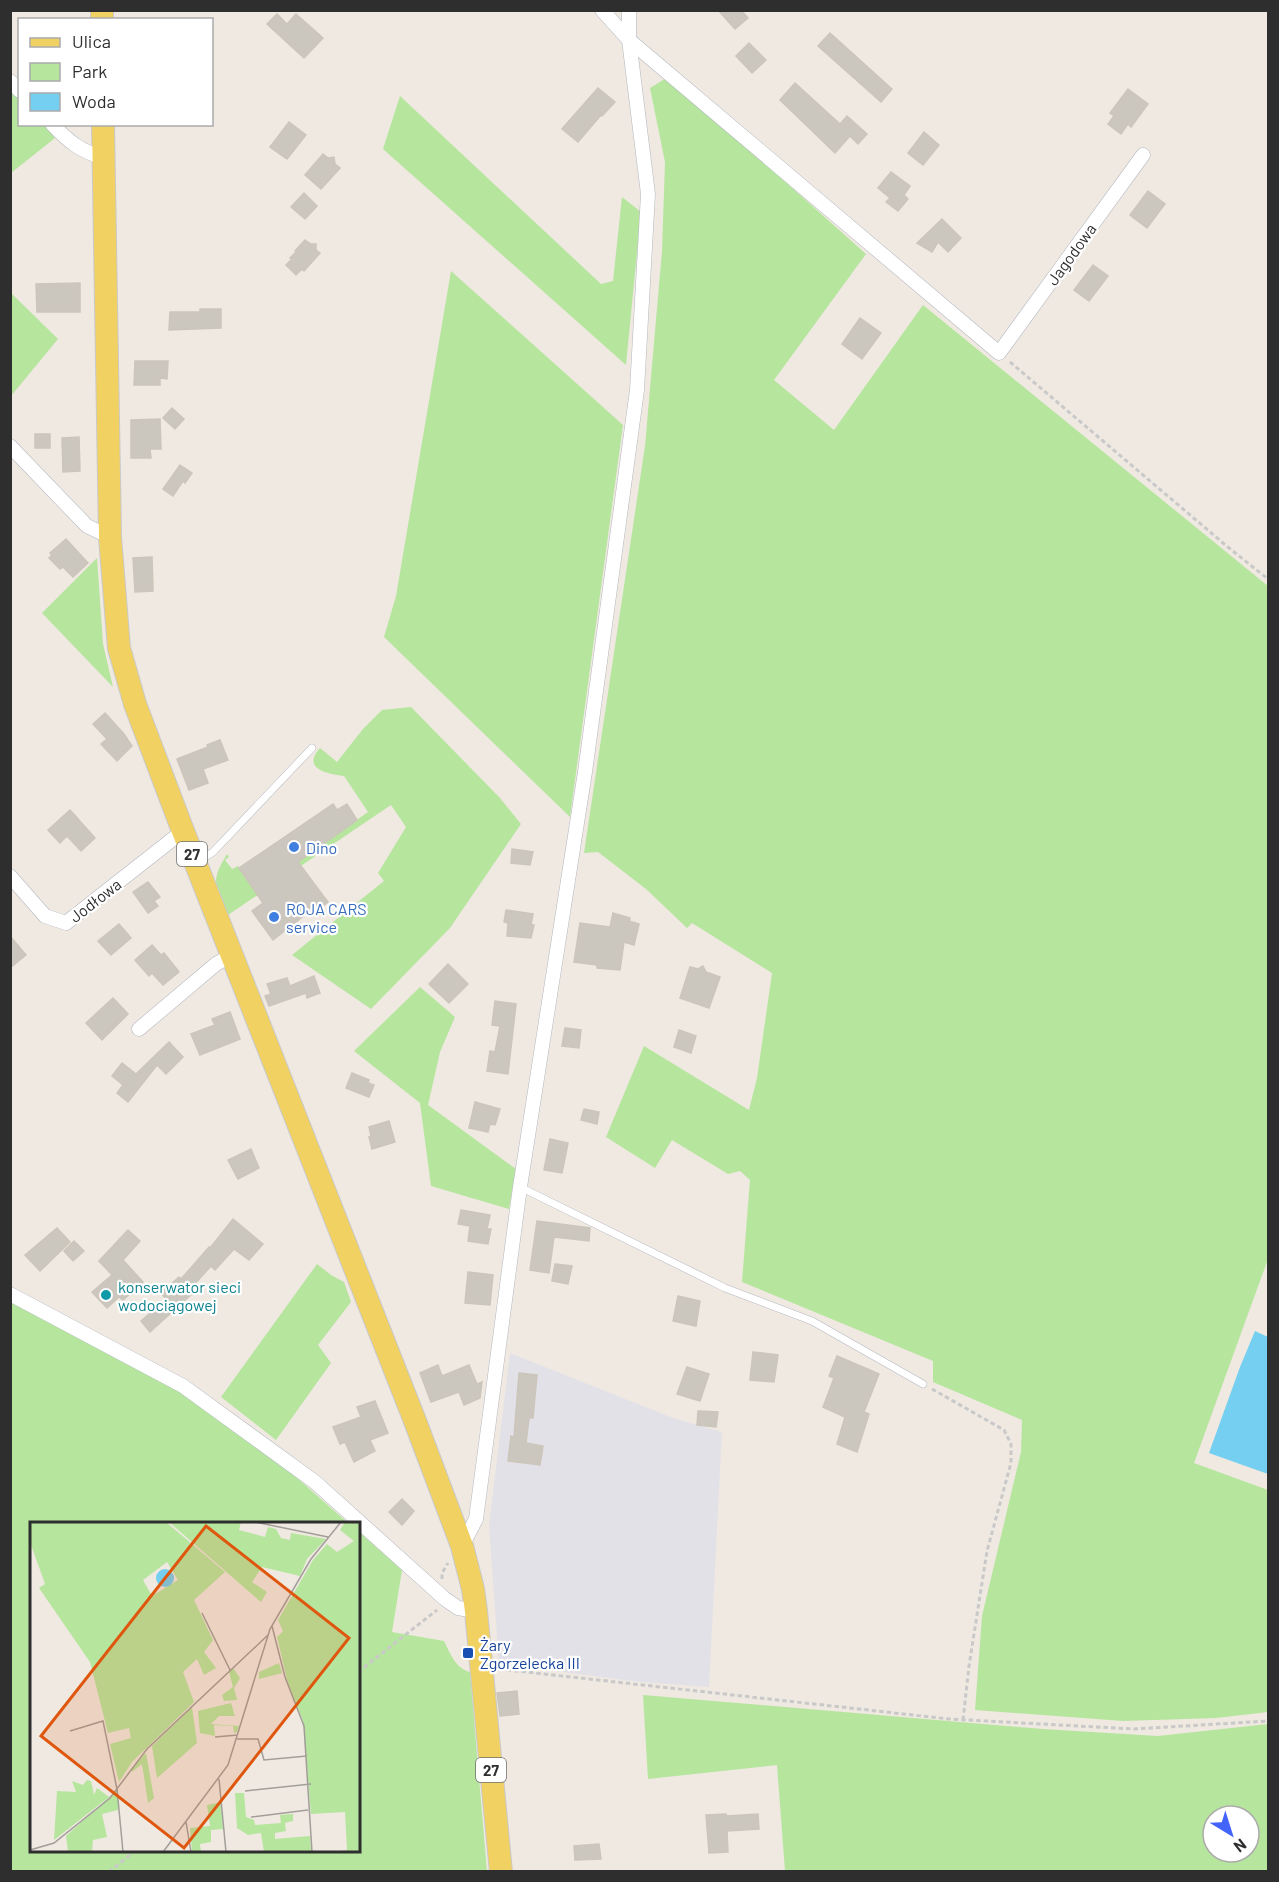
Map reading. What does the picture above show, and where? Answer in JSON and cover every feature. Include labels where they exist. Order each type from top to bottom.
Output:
[{"type":"main road","name":"27","points":[[103,126],[110,537],[119,648],[135,704],[183,831],[416,1421],[462,1546],[476,1611],[501,1872]]},
{"type":"street","points":[[602,10],[629,40],[999,353]]},
{"type":"street","points":[[462,1546],[476,1519],[520,1187],[585,772],[637,390],[648,194],[629,40],[629,10]]},
{"type":"street","points":[[54,126],[85,152],[104,158]]},
{"type":"street","name":"Jagodowa","points":[[999,353],[1143,155]]},
{"type":"street","points":[[10,446],[87,526],[110,537]]},
{"type":"street","name":"Jodłowa","points":[[10,876],[45,916],[66,923],[183,831]]},
{"type":"street","points":[[139,1029],[216,964],[232,955]]},
{"type":"street","points":[[10,1294],[183,1386],[315,1482],[359,1522]]},
{"type":"street","points":[[360,1523],[444,1599],[458,1608],[476,1611]]},
{"type":"lane","points":[[196,863],[213,852],[312,748]]},
{"type":"lane","points":[[520,1187],[725,1288],[812,1321],[922,1384]]},
{"type":"path","points":[[999,353],[1229,548],[1269,579]]},
{"type":"path","points":[[922,1384],[1004,1430],[1011,1444],[1011,1463],[987,1551],[963,1720]]},
{"type":"path","points":[[360,1670],[438,1609],[444,1599]]},
{"type":"path","points":[[482,1668],[963,1720],[1134,1729],[1269,1721]]},
{"type":"path","points":[[109,1872],[135,1852]]},
{"type":"shaded area","points":[[510,1353],[673,1418],[722,1432],[709,1687],[641,1682],[499,1664],[489,1525]]},
{"type":"green space","points":[[668,77],[866,254],[774,380],[834,430],[923,305],[1268,586],[1268,1259],[1194,1463],[1268,1490],[1268,1712],[1216,1718],[1123,1721],[975,1710],[982,1616],[1021,1452],[1022,1420],[933,1382],[933,1361],[742,1282],[750,1180],[740,1171],[728,1174],[672,1140],[655,1168],[606,1137],[644,1046],[749,1110],[757,1078],[772,973],[692,923],[687,928],[646,889],[598,852],[584,853],[645,446],[662,251],[665,162],[650,88]]},
{"type":"green space","points":[[10,90],[18,99],[18,126],[45,126],[55,138],[11,173]]},
{"type":"green space","points":[[400,96],[601,284],[613,281],[622,197],[641,212],[626,365],[383,149]]},
{"type":"green space","points":[[451,271],[623,425],[570,817],[384,637],[396,596]]},
{"type":"green space","points":[[11,293],[58,339],[11,396]]},
{"type":"green space","points":[[97,558],[103,644],[113,687],[42,613]]},
{"type":"green space","points":[[411,707],[500,798],[521,824],[450,928],[371,1009],[292,955],[384,881],[378,873],[406,827],[391,805],[228,915],[216,884],[216,878],[227,854],[229,857],[225,860],[232,869],[238,866],[255,891],[368,812],[344,776],[324,772],[315,766],[313,761],[315,755],[320,748],[337,762],[363,729],[382,710]]},
{"type":"green space","points":[[420,987],[455,1017],[440,1052],[428,1105],[516,1169],[509,1209],[431,1186],[420,1103],[354,1051]]},
{"type":"green space","points":[[317,1264],[344,1282],[351,1302],[318,1345],[331,1363],[276,1440],[221,1397]]},
{"type":"green space","points":[[10,1292],[135,1358],[260,1445],[347,1522],[30,1522],[30,1852],[360,1852],[360,1533],[402,1570],[392,1632],[444,1641],[457,1664],[470,1672],[487,1871],[11,1871]]},
{"type":"green space","points":[[643,1695],[1043,1729],[1158,1736],[1268,1724],[1268,1871],[785,1871],[777,1765],[648,1779]]},
{"type":"water","points":[[1255,1331],[1268,1337],[1268,1474],[1209,1453]]},
{"type":"building","points":[[718,10],[741,10],[748,18],[735,29]]},
{"type":"building","points":[[277,14],[287,24],[296,14],[323,38],[304,58],[267,24]]},
{"type":"building","points":[[830,33],[892,89],[881,102],[818,46]]},
{"type":"building","points":[[749,43],[766,60],[752,73],[736,56]]},
{"type":"building","points":[[795,83],[840,124],[847,116],[867,134],[858,144],[850,136],[835,153],[780,100]]},
{"type":"building","points":[[598,88],[615,102],[578,142],[562,129]]},
{"type":"building","points":[[1128,89],[1148,104],[1131,127],[1128,124],[1121,134],[1108,124],[1114,116],[1110,113]]},
{"type":"building","points":[[289,122],[306,135],[287,159],[270,147]]},
{"type":"building","points":[[924,132],[939,145],[923,165],[908,153]]},
{"type":"building","points":[[323,154],[328,158],[334,157],[335,164],[340,168],[321,189],[305,175]]},
{"type":"building","points":[[891,172],[910,186],[904,195],[908,199],[898,211],[886,202],[890,198],[878,188]]},
{"type":"building","points":[[1148,191],[1165,204],[1147,228],[1130,215]]},
{"type":"building","points":[[304,193],[317,206],[305,219],[291,207]]},
{"type":"building","points":[[942,219],[961,238],[948,252],[938,242],[932,252],[917,243]]},
{"type":"building","points":[[305,240],[316,244],[316,250],[320,253],[304,271],[302,269],[296,275],[286,265]]},
{"type":"building","points":[[1093,265],[1108,276],[1089,301],[1074,290]]},
{"type":"building","points":[[80,283],[80,312],[37,312],[36,284]]},
{"type":"building","points":[[200,309],[221,309],[221,328],[169,330],[170,312],[200,312]]},
{"type":"building","points":[[860,318],[881,333],[862,359],[842,344]]},
{"type":"building","points":[[135,361],[168,361],[167,379],[160,378],[160,385],[134,385]]},
{"type":"building","points":[[172,408],[184,419],[175,429],[163,418]]},
{"type":"building","points":[[160,419],[161,449],[150,449],[151,458],[131,458],[131,420]]},
{"type":"building","points":[[35,434],[50,434],[50,448],[35,448]]},
{"type":"building","points":[[79,437],[80,471],[63,472],[62,438]]},
{"type":"building","points":[[180,465],[192,473],[185,483],[183,481],[173,496],[163,489]]},
{"type":"building","points":[[66,539],[88,563],[73,577],[49,558],[52,555],[50,553]]},
{"type":"building","points":[[152,557],[153,591],[135,592],[133,558]]},
{"type":"building","points":[[105,713],[132,746],[117,761],[101,744],[107,739],[93,724]]},
{"type":"building","points":[[220,740],[228,760],[203,769],[208,783],[189,790],[177,759]]},
{"type":"building","points":[[333,804],[337,810],[347,804],[357,820],[298,862],[328,902],[312,914],[310,911],[273,940],[252,911],[263,903],[239,868]]},
{"type":"building","points":[[70,810],[95,838],[81,851],[67,836],[60,843],[48,830]]},
{"type":"building","points":[[512,849],[533,852],[530,865],[511,863]]},
{"type":"building","points":[[148,882],[160,897],[154,901],[158,906],[148,913],[133,892]]},
{"type":"building","points":[[506,910],[533,914],[531,925],[534,925],[531,938],[507,936],[508,923],[504,922]]},
{"type":"building","points":[[613,913],[630,918],[629,921],[639,924],[634,945],[624,942],[620,970],[597,968],[597,965],[574,962],[580,923],[610,927]]},
{"type":"building","points":[[119,924],[131,938],[111,955],[98,941]]},
{"type":"building","points":[[10,936],[26,955],[10,968]]},
{"type":"building","points":[[152,945],[161,955],[164,953],[179,972],[163,985],[152,973],[149,976],[135,960]]},
{"type":"building","points":[[448,964],[468,984],[449,1003],[429,984]]},
{"type":"building","points":[[703,966],[706,972],[720,977],[709,1008],[680,998],[690,967],[698,969]]},
{"type":"building","points":[[314,976],[320,993],[307,998],[306,993],[269,1006],[265,996],[271,994],[267,984],[287,978],[290,986]]},
{"type":"building","points":[[113,998],[128,1014],[102,1040],[86,1023]]},
{"type":"building","points":[[495,1001],[516,1004],[508,1074],[487,1071],[490,1051],[495,1052],[500,1026],[492,1025]]},
{"type":"building","points":[[230,1012],[240,1039],[200,1055],[191,1034],[215,1025],[212,1019]]},
{"type":"building","points":[[565,1028],[581,1030],[579,1048],[562,1046]]},
{"type":"building","points":[[679,1030],[696,1036],[691,1053],[674,1047]]},
{"type":"building","points":[[169,1042],[183,1057],[166,1074],[157,1065],[128,1102],[117,1093],[123,1085],[112,1076],[122,1063],[136,1074]]},
{"type":"building","points":[[352,1073],[369,1080],[368,1083],[374,1085],[369,1097],[346,1088]]},
{"type":"building","points":[[475,1102],[500,1109],[495,1125],[490,1124],[488,1132],[469,1128]]},
{"type":"building","points":[[584,1109],[599,1112],[597,1124],[581,1120]]},
{"type":"building","points":[[389,1121],[395,1142],[372,1149],[369,1127]]},
{"type":"building","points":[[550,1139],[568,1143],[562,1173],[544,1170]]},
{"type":"building","points":[[251,1149],[259,1168],[238,1179],[228,1160]]},
{"type":"building","points":[[461,1210],[490,1215],[487,1229],[491,1229],[488,1244],[468,1241],[470,1226],[458,1224]]},
{"type":"building","points":[[233,1219],[263,1244],[249,1260],[234,1249],[215,1270],[211,1266],[190,1289],[193,1293],[150,1332],[141,1321],[166,1299],[161,1293],[179,1277],[181,1279]]},
{"type":"building","points":[[537,1221],[590,1228],[589,1241],[554,1237],[549,1273],[530,1270]]},
{"type":"building","points":[[57,1228],[70,1242],[40,1271],[25,1255]]},
{"type":"building","points":[[128,1230],[140,1241],[123,1260],[143,1282],[123,1300],[119,1297],[107,1308],[92,1292],[112,1275],[99,1261]]},
{"type":"building","points":[[74,1241],[84,1251],[73,1261],[64,1251]]},
{"type":"building","points":[[555,1264],[572,1266],[568,1284],[552,1281]]},
{"type":"building","points":[[468,1272],[493,1275],[490,1305],[465,1303]]},
{"type":"building","points":[[678,1296],[700,1301],[696,1326],[673,1321]]},
{"type":"building","points":[[753,1352],[778,1355],[774,1382],[750,1380]]},
{"type":"building","points":[[837,1356],[879,1374],[864,1412],[869,1414],[857,1452],[837,1444],[845,1417],[823,1407],[834,1378],[829,1376]]},
{"type":"building","points":[[438,1365],[442,1376],[469,1365],[477,1384],[482,1382],[480,1398],[464,1405],[459,1392],[431,1402],[420,1373]]},
{"type":"building","points":[[687,1367],[709,1374],[700,1401],[677,1394]]},
{"type":"building","points":[[519,1373],[537,1375],[533,1418],[529,1418],[526,1443],[543,1446],[540,1465],[508,1461],[511,1436],[514,1437]]},
{"type":"building","points":[[375,1401],[388,1433],[370,1440],[375,1451],[354,1462],[345,1442],[340,1444],[333,1427],[361,1417],[357,1407]]},
{"type":"building","points":[[698,1411],[718,1412],[716,1427],[697,1425]]},
{"type":"building","points":[[402,1499],[414,1511],[402,1525],[389,1512]]},
{"type":"building","points":[[517,1691],[519,1714],[500,1716],[497,1693]]},
{"type":"building","points":[[726,1814],[726,1816],[758,1814],[759,1829],[727,1831],[728,1852],[709,1853],[706,1815]]},
{"type":"building","points":[[599,1844],[601,1859],[575,1860],[574,1846]]},
{"type":"place","name":"Dino","points":[[294,847]]},
{"type":"place","name":"ROJA CARS service","points":[[274,917]]},
{"type":"place","name":"konserwator sieci wodociągowej","points":[[106,1295]]},
{"type":"place","name":"Żary Zgorzelecka III","points":[[468,1653]]}]
